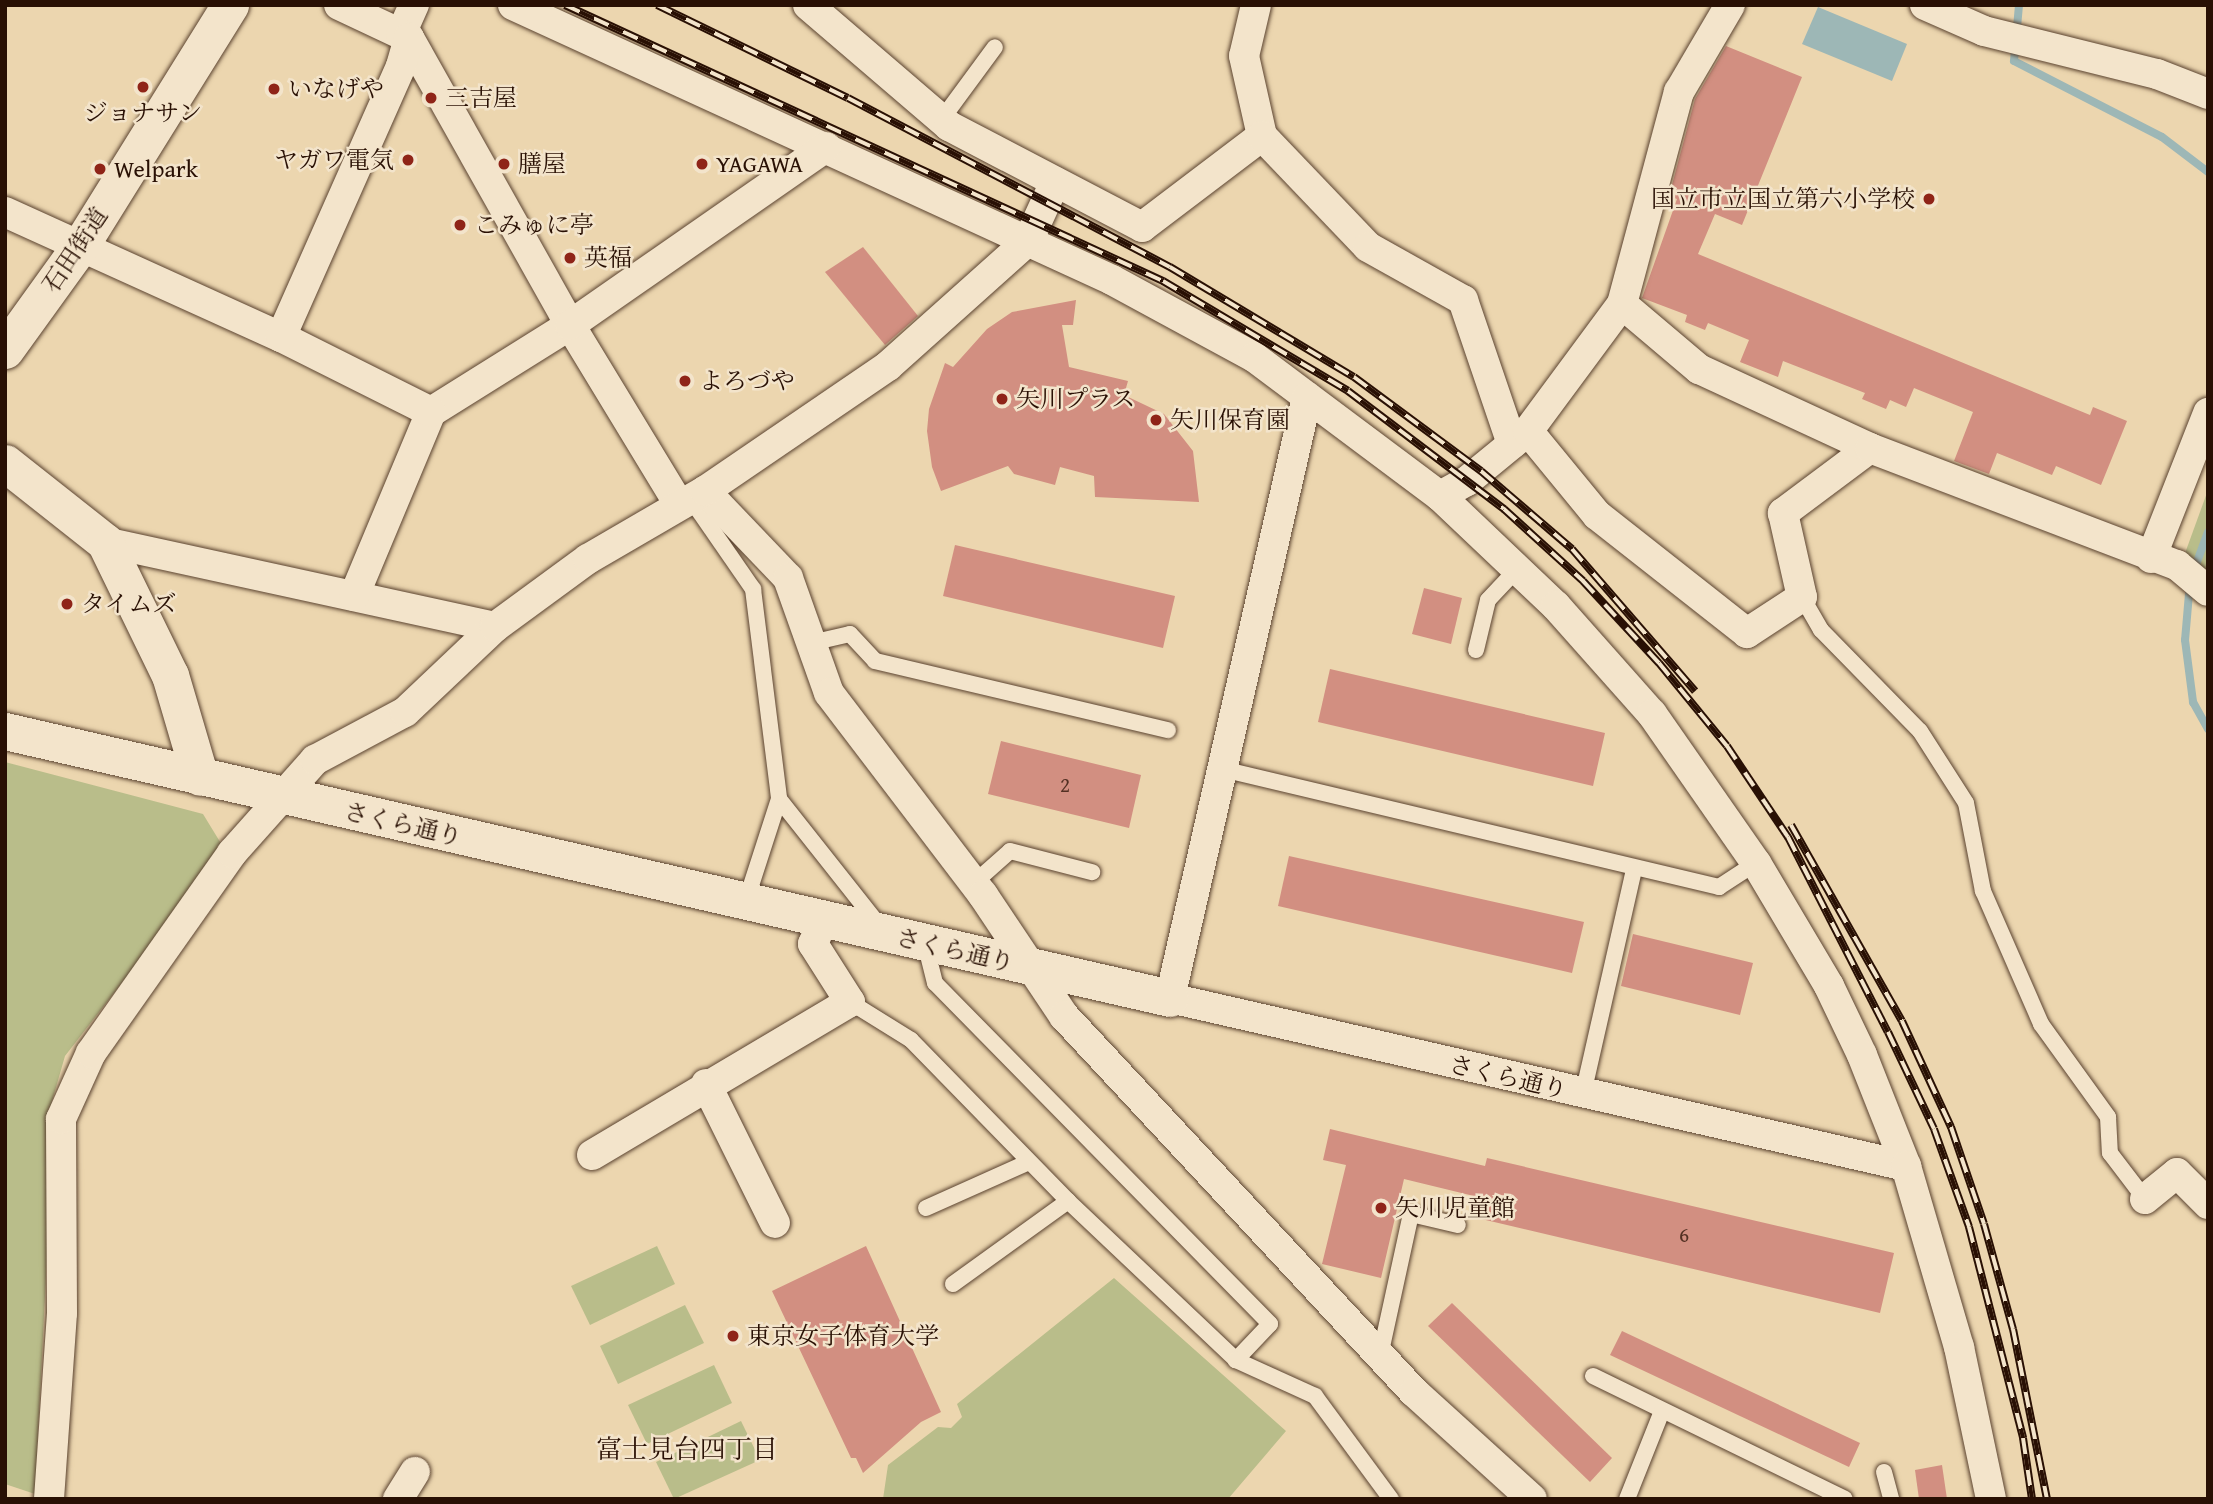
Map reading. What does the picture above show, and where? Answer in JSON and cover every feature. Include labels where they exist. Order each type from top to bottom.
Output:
[{"type":"street","name":"石田街道","points":[[5,350],[80,246],[230,5]]},
{"type":"street","points":[[339,5],[405,36],[570,325],[692,498],[788,578],[829,693],[974,883],[1030,967],[1090,1046],[1380,1356],[1532,1499]]},
{"type":"street","points":[[281,337],[394,84],[414,5]]},
{"type":"street","points":[[513,5],[1112,280],[1221,339],[1307,397],[1440,496],[1518,568],[1652,714],[1756,863],[1829,986],[1906,1166],[1959,1347],[1991,1499]]},
{"type":"street","points":[[808,5],[942,119],[1142,228],[1262,136]]},
{"type":"street","points":[[1256,5],[1244,56],[1262,136],[1367,247],[1463,300],[1520,438],[1597,515],[1747,633],[1802,597],[1783,513],[1870,448]]},
{"type":"street","points":[[1440,496],[1467,481],[1520,438],[1622,304],[1679,92],[1730,5]]},
{"type":"street","points":[[1925,5],[2157,74],[2208,94]]},
{"type":"street","points":[[354,596],[431,412],[570,325],[826,147]]},
{"type":"street","points":[[49,1499],[62,1313],[58,1142],[68,1098],[104,1032],[232,853],[280,796],[315,760],[405,712],[495,627],[588,559],[692,498],[888,366],[1028,241],[1055,182]]},
{"type":"street","points":[[5,212],[281,337],[431,412]]},
{"type":"street","points":[[1622,304],[1699,369],[1870,448],[2164,562],[2208,591]]},
{"type":"street","points":[[1170,998],[1307,397]]},
{"type":"street","points":[[2164,562],[2208,413]]},
{"type":"street","points":[[5,463],[105,542],[170,675],[200,777]]},
{"type":"street","points":[[105,542],[495,627]]},
{"type":"street","name":"さくら通り","points":[[5,731],[823,921],[1906,1166]]},
{"type":"street","points":[[592,1155],[706,1084],[850,1002],[813,944],[823,921]]},
{"type":"street","points":[[706,1084],[775,1223]]},
{"type":"street","points":[[2144,1199],[2177,1173],[2208,1204]]},
{"type":"street","points":[[398,1499],[415,1472]]},
{"type":"lane","points":[[942,119],[995,47]]},
{"type":"lane","points":[[692,498],[753,589],[779,799],[745,903]]},
{"type":"lane","points":[[1476,650],[1488,600],[1518,568]]},
{"type":"lane","points":[[1802,597],[1821,630],[1920,731],[1966,803],[1983,891],[2041,1024],[2108,1117],[2110,1153],[2144,1199]]},
{"type":"lane","points":[[811,643],[850,634],[875,661],[1168,730]]},
{"type":"lane","points":[[1222,769],[1634,869],[1719,887],[1756,863]]},
{"type":"lane","points":[[779,799],[887,935]]},
{"type":"lane","points":[[974,883],[1010,851],[1092,872]]},
{"type":"lane","points":[[1583,1094],[1634,869]]},
{"type":"lane","points":[[925,943],[935,983],[1270,1324],[1236,1360]]},
{"type":"lane","points":[[850,1002],[911,1040],[1068,1201],[1236,1360],[1315,1396],[1391,1499]]},
{"type":"lane","points":[[926,1208],[1029,1162]]},
{"type":"lane","points":[[953,1284],[1068,1201]]},
{"type":"lane","points":[[1380,1356],[1411,1214],[1458,1225]]},
{"type":"lane","points":[[1593,1376],[1845,1499]]},
{"type":"lane","points":[[1627,1499],[1662,1411]]},
{"type":"lane","points":[[1884,1472],[1891,1499]]},
{"type":"green space","points":[[2208,490],[2208,572],[2184,556]]},
{"type":"green space","points":[[5,762],[203,814],[225,850],[65,1056],[48,1115],[49,1216],[35,1494],[5,1484]]},
{"type":"green space","points":[[657,1246],[675,1284],[590,1325],[571,1286]]},
{"type":"green space","points":[[1114,1278],[1286,1431],[1228,1499],[883,1499],[888,1465],[938,1427],[951,1428],[962,1417],[957,1404]]},
{"type":"green space","points":[[685,1305],[704,1343],[618,1384],[600,1346]]},
{"type":"green space","points":[[714,1365],[732,1403],[647,1444],[628,1405]]},
{"type":"green space","points":[[741,1421],[760,1460],[674,1499],[656,1462]]},
{"type":"water","points":[[1818,7],[1907,44],[1892,81],[1802,44]]},
{"type":"building","points":[[1726,46],[1802,77],[1742,225],[1715,214],[1698,254],[2090,415],[2093,407],[2127,421],[2101,485],[2056,466],[2052,475],[1997,453],[1989,474],[1954,461],[1973,412],[1914,388],[1906,407],[1890,400],[1886,409],[1862,399],[1865,393],[1783,361],[1778,377],[1740,362],[1749,340],[1708,323],[1705,330],[1685,322],[1687,315],[1642,298],[1677,199],[1669,196],[1695,99]]},
{"type":"building","points":[[863,247],[918,316],[885,345],[825,272]]},
{"type":"building","name":"矢川プラス","points":[[1076,300],[1073,325],[1062,325],[1069,367],[1128,381],[1124,395],[1164,414],[1193,451],[1199,502],[1095,497],[1094,476],[1060,467],[1055,485],[1014,474],[1008,466],[941,491],[932,467],[927,431],[929,409],[945,363],[953,367],[987,329],[1012,312]]},
{"type":"building","points":[[955,545],[1175,596],[1163,648],[943,596]]},
{"type":"building","points":[[1424,588],[1462,598],[1451,644],[1412,634]]},
{"type":"building","points":[[1330,669],[1605,733],[1593,786],[1318,722]]},
{"type":"building","points":[[1001,741],[1141,775],[1129,828],[988,794]]},
{"type":"building","points":[[1289,856],[1584,922],[1572,973],[1278,906]]},
{"type":"building","points":[[1633,934],[1753,963],[1740,1015],[1621,986]]},
{"type":"building","points":[[1330,1129],[1485,1166],[1487,1158],[1894,1253],[1880,1313],[1473,1217],[1478,1197],[1404,1179],[1381,1278],[1322,1264],[1346,1165],[1323,1160]]},
{"type":"building","points":[[866,1246],[941,1412],[921,1422],[863,1473],[856,1458],[851,1458],[772,1291]]},
{"type":"building","points":[[1452,1303],[1612,1458],[1590,1482],[1428,1326]]},
{"type":"building","points":[[1622,1331],[1860,1443],[1849,1467],[1610,1355]]},
{"type":"building","points":[[1942,1465],[1947,1499],[1919,1499],[1915,1470]]},
{"type":"waterway","points":[[2019,5],[2014,61],[2162,137],[2208,172]]},
{"type":"waterway","points":[[2194,570],[2208,532]]},
{"type":"waterway","points":[[2190,582],[2185,640],[2193,702],[2208,729]]},
{"type":"railway","points":[[565,5],[1163,281],[1348,391],[1504,509],[1583,581],[1659,663],[1727,746],[1788,837],[1888,1032],[1934,1129],[1969,1227],[2023,1438],[2032,1499]]},
{"type":"railway","points":[[657,5],[848,98],[1170,267],[1354,377],[1481,471],[1572,549],[1695,691]]},
{"type":"railway","points":[[1791,825],[1902,1021],[1951,1127],[1984,1224],[2013,1329],[2047,1499]]},
{"type":"place","name":"ジョナサン","points":[[143,87]]},
{"type":"place","name":"いなげや","points":[[274,89]]},
{"type":"place","name":"三吉屋","points":[[431,98]]},
{"type":"place","name":"ヤガワ電気","points":[[408,160]]},
{"type":"place","name":"膳屋","points":[[504,164]]},
{"type":"place","name":"YAGAWA","points":[[702,164]]},
{"type":"place","name":"Welpark","points":[[100,169]]},
{"type":"place","name":"国立市立国立第六小学校","points":[[1929,199]]},
{"type":"place","name":"こみゅに亭","points":[[460,225]]},
{"type":"place","name":"英福","points":[[570,258]]},
{"type":"place","name":"よろづや","points":[[685,381]]},
{"type":"place","name":"矢川プラス","points":[[1002,399]]},
{"type":"place","name":"矢川保育園","points":[[1156,420]]},
{"type":"place","name":"タイムズ","points":[[67,604]]},
{"type":"place","name":"矢川児童館","points":[[1381,1208]]},
{"type":"place","name":"東京女子体育大学","points":[[733,1336]]},
{"type":"district","name":"富士見台四丁目","points":[[687,1449]]}]
